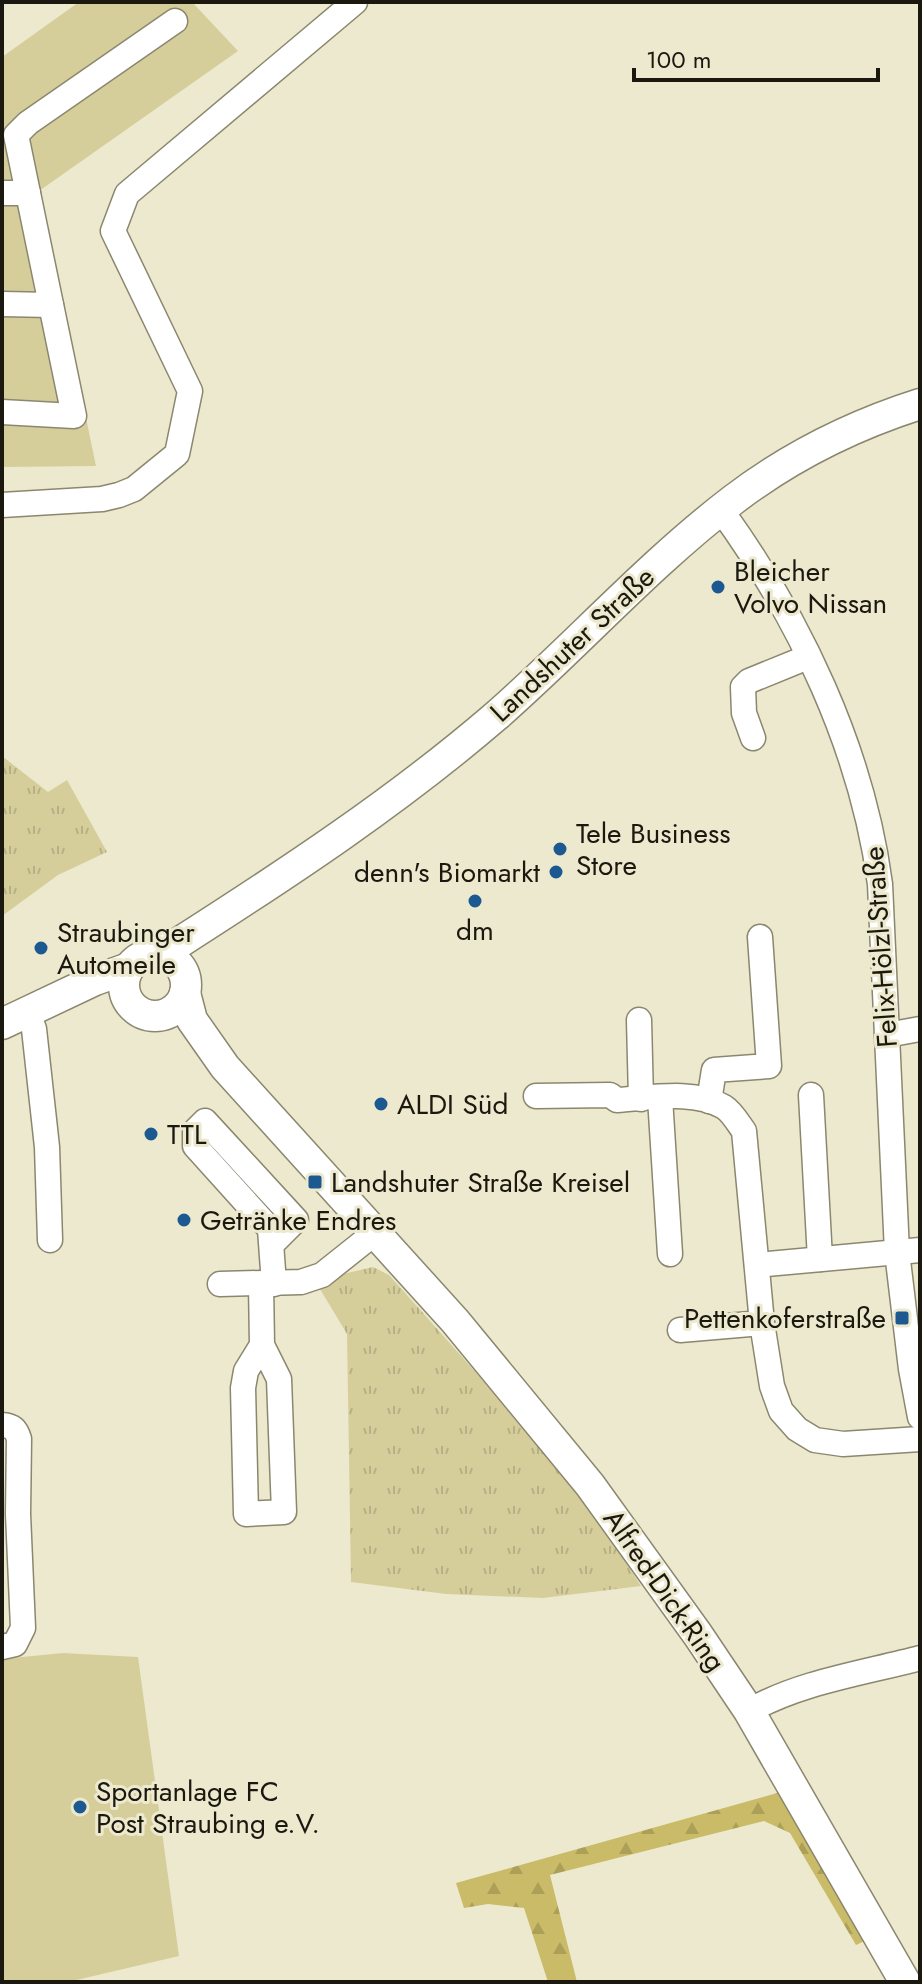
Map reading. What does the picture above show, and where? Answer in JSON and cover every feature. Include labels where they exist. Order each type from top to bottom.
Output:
[{"type":"main road","name":"Landshuter Straße","points":[[15,1018],[177,944],[365,821],[443,760],[559,660],[645,575],[721,510],[803,455],[861,426],[920,404]]},
{"type":"main road","name":"Landshuter Straße","points":[[185,985],[192,954],[236,906]]},
{"type":"main road","points":[[15,1018],[81,998],[131,1004],[144,1014],[161,1015],[176,1008],[185,985],[174,960],[142,961],[124,986],[131,1004]]},
{"type":"main road","name":"Alfred-Dick-Ring","points":[[185,985],[192,1020],[225,1067],[455,1321],[590,1485],[749,1711],[905,1982]]},
{"type":"main road","name":"Alfred-Dick-Ring","points":[[161,1015],[225,1067]]},
{"type":"street","points":[[2,505],[102,499],[119,495],[134,489],[177,454],[190,391],[113,231],[127,194],[355,2]]},
{"type":"street","points":[[2,412],[74,416],[28,193],[9,135],[175,21]]},
{"type":"street","points":[[2,193],[28,193]]},
{"type":"street","points":[[2,304],[51,305]]},
{"type":"street","name":"Felix-Hölzl-Straße","points":[[721,510],[775,592],[830,704],[854,772],[876,854],[887,1035],[909,1251],[911,1369],[920,1417]]},
{"type":"street","points":[[753,738],[744,713],[743,687],[749,681],[808,657]]},
{"type":"street","points":[[709,1101],[714,1070],[769,1066],[760,937]]},
{"type":"street","points":[[15,1018],[34,1029],[47,1147],[50,1240]]},
{"type":"street","points":[[639,1020],[670,1254]]},
{"type":"street","points":[[887,1035],[920,1029]]},
{"type":"street","points":[[536,1096],[610,1095],[617,1100],[693,1098],[725,1108],[744,1131],[762,1323],[772,1386],[781,1411],[797,1429],[815,1440],[843,1444],[920,1439]]},
{"type":"street","points":[[811,1095],[820,1259]]},
{"type":"street","points":[[262,1345],[279,1379],[284,1512],[246,1514],[243,1388],[246,1371],[262,1345],[272,1244],[270,1229],[195,1146],[195,1131],[205,1121],[296,1220],[272,1244]]},
{"type":"street","points":[[220,1284],[301,1282],[322,1275],[376,1232]]},
{"type":"street","points":[[757,1265],[909,1251]]},
{"type":"street","points":[[680,1330],[762,1323]]},
{"type":"street","points":[[2,1425],[11,1426],[17,1431],[19,1439],[18,1514],[23,1628],[15,1644],[2,1647]]},
{"type":"street","points":[[749,1711],[772,1698],[813,1685],[920,1658]]},
{"type":"green space","points":[[79,2],[192,2],[238,51],[39,191],[96,466],[2,467],[2,57]]},
{"type":"green space","points":[[2,756],[48,792],[67,780],[107,852],[58,875],[2,916]]},
{"type":"green space","points":[[373,1267],[389,1275],[521,1425],[584,1503],[641,1586],[543,1598],[446,1594],[351,1582],[347,1334],[320,1289],[343,1274]]},
{"type":"green space","name":"Sportanlage FC Post Straubing e.V.","points":[[63,1653],[138,1657],[179,1956],[68,1982],[2,1982],[2,1659]]},
{"type":"green space","points":[[781,1792],[867,1940],[856,1945],[790,1833],[764,1821],[550,1875],[577,1982],[548,1982],[524,1908],[488,1904],[464,1908],[456,1883]]},
{"type":"place","name":"Bleicher Volvo Nissan","points":[[718,587]]},
{"type":"place","name":"Tele Business Store","points":[[560,849]]},
{"type":"place","name":"denn's Biomarkt","points":[[556,872]]},
{"type":"place","name":"dm","points":[[475,901]]},
{"type":"place","name":"Straubinger Automeile","points":[[41,948]]},
{"type":"place","name":"ALDI Süd","points":[[381,1104]]},
{"type":"place","name":"TTL","points":[[151,1134]]},
{"type":"place","name":"Landshuter Straße Kreisel","points":[[315,1182]]},
{"type":"place","name":"Getränke Endres","points":[[184,1220]]},
{"type":"place","name":"Pettenkoferstraße","points":[[902,1318]]},
{"type":"place","name":"Sportanlage FC Post Straubing e.V.","points":[[80,1807]]}]
